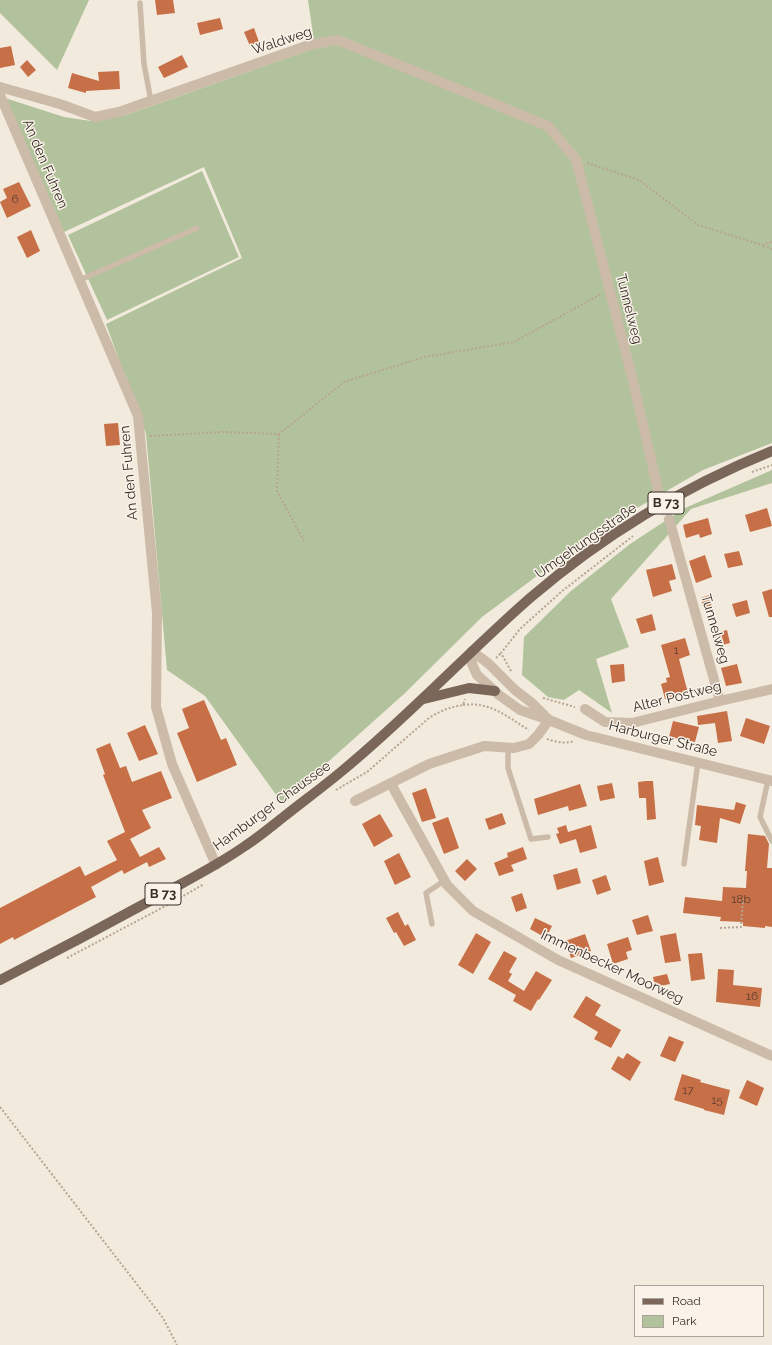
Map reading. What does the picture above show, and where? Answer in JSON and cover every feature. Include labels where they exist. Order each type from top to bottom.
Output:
[{"type":"main road","name":"Umgehungsstraße","points":[[472,651],[532,597],[632,523],[704,482],[772,451]]},
{"type":"main road","name":"Hamburger Chaussee","points":[[0,980],[79,940],[216,865],[246,846],[343,771],[472,651]]},
{"type":"main road","points":[[422,699],[468,688],[495,692]]},
{"type":"street","name":"Waldweg","points":[[0,87],[60,104],[95,117],[119,112],[310,45],[338,40],[548,126],[561,141]]},
{"type":"street","name":"An den Fuhren","points":[[0,95],[138,416],[157,613],[156,707],[172,764],[216,865]]},
{"type":"street","name":"Tunnelweg","points":[[561,141],[576,159],[610,289],[658,490]]},
{"type":"street","name":"Tunnelweg","points":[[669,519],[720,701]]},
{"type":"street","name":"Harburger Straße","points":[[472,651],[471,659],[474,672],[495,692],[520,710],[586,735],[770,781]]},
{"type":"street","name":"Harburger Straße","points":[[472,651],[489,664],[515,690],[532,702],[549,720]]},
{"type":"street","name":"Alter Postweg","points":[[584,709],[605,722],[632,723],[772,689]]},
{"type":"street","points":[[355,800],[429,764],[484,746],[514,748],[529,744],[549,720]]},
{"type":"street","name":"Immenbecker Moorweg","points":[[390,784],[444,881],[473,911],[558,960],[772,1056]]},
{"type":"lane","points":[[140,3],[144,64],[151,101]]},
{"type":"lane","points":[[80,280],[197,228]]},
{"type":"lane","points":[[508,747],[508,768],[531,839],[548,837]]},
{"type":"lane","points":[[684,864],[698,762]]},
{"type":"lane","points":[[770,781],[760,817],[772,841]]},
{"type":"lane","points":[[432,924],[426,893],[444,881]]},
{"type":"path","points":[[576,159],[639,180],[698,225],[772,249]]},
{"type":"path","points":[[762,245],[772,242]]},
{"type":"path","points":[[140,437],[223,432],[279,434],[344,382],[424,356],[514,342],[610,289]]},
{"type":"path","points":[[279,434],[277,491],[304,541]]},
{"type":"path","points":[[751,472],[772,464]]},
{"type":"path","points":[[513,674],[501,653],[520,628],[561,592],[636,534]]},
{"type":"path","points":[[542,698],[584,709]]},
{"type":"path","points":[[463,704],[473,703],[491,707],[549,740],[571,742],[586,735]]},
{"type":"path","points":[[720,928],[741,927],[743,899]]},
{"type":"path","points":[[0,1106],[163,1318],[177,1345]]},
{"type":"green space","points":[[0,0],[89,0],[57,70],[0,13]]},
{"type":"green space","points":[[308,0],[772,0],[772,443],[703,470],[597,531],[482,617],[404,694],[282,803],[205,696],[167,670],[146,434],[106,324],[242,258],[204,167],[64,232],[5,98],[64,117],[91,121],[126,115],[315,48]]},
{"type":"green space","points":[[202,171],[239,257],[107,320],[68,235]]},
{"type":"green space","points":[[772,470],[772,483],[691,509],[611,599],[629,647],[596,659],[612,713],[579,690],[564,700],[548,697],[522,675],[524,637],[571,591],[630,544],[685,508]]},
{"type":"building","points":[[155,0],[173,0],[175,13],[157,15]]},
{"type":"building","points":[[220,18],[223,29],[200,35],[197,23]]},
{"type":"building","points":[[254,28],[259,42],[250,46],[244,32]]},
{"type":"building","points":[[11,46],[15,65],[0,68],[0,48]]},
{"type":"building","points":[[182,55],[188,67],[164,78],[158,67]]},
{"type":"building","points":[[27,60],[36,70],[28,77],[20,67]]},
{"type":"building","points":[[119,71],[120,89],[86,91],[86,93],[68,88],[72,73],[99,81],[98,72]]},
{"type":"building","points":[[19,182],[31,206],[7,218],[0,202],[7,198],[3,189]]},
{"type":"building","points":[[31,230],[40,251],[27,258],[17,237]]},
{"type":"building","points":[[118,423],[120,445],[106,446],[104,424]]},
{"type":"building","points":[[767,508],[772,526],[750,532],[745,515]]},
{"type":"building","points":[[708,518],[712,534],[700,538],[699,534],[686,538],[683,525]]},
{"type":"building","points":[[739,551],[743,565],[728,568],[724,554]]},
{"type":"building","points":[[705,555],[712,577],[696,583],[689,561]]},
{"type":"building","points":[[672,564],[676,579],[669,581],[672,591],[653,597],[646,570]]},
{"type":"building","points":[[772,589],[772,617],[769,617],[762,592]]},
{"type":"building","points":[[709,595],[712,607],[704,609],[701,598]]},
{"type":"building","points":[[747,600],[750,613],[736,617],[732,604]]},
{"type":"building","points":[[652,614],[656,630],[641,634],[636,619]]},
{"type":"building","points":[[727,630],[730,643],[715,647],[712,634]]},
{"type":"building","points":[[685,638],[690,655],[679,659],[688,693],[665,699],[661,684],[667,682],[666,678],[670,677],[661,645]]},
{"type":"building","points":[[624,664],[625,681],[612,683],[610,665]]},
{"type":"building","points":[[737,664],[742,683],[726,686],[721,668]]},
{"type":"building","points":[[204,700],[221,740],[226,738],[237,765],[197,782],[177,733],[189,728],[182,709]]},
{"type":"building","points":[[727,711],[732,741],[718,743],[715,723],[698,725],[697,716]]},
{"type":"building","points":[[746,718],[770,726],[764,744],[740,736]]},
{"type":"building","points":[[673,721],[699,727],[695,742],[669,737]]},
{"type":"building","points":[[145,725],[158,754],[139,761],[127,733]]},
{"type":"building","points":[[110,743],[120,768],[126,766],[132,782],[161,771],[172,798],[142,810],[151,828],[130,839],[140,857],[159,847],[166,859],[149,867],[147,862],[124,874],[122,870],[91,887],[96,897],[14,940],[13,937],[0,944],[0,908],[80,866],[85,876],[117,860],[107,841],[125,832],[103,775],[105,774],[96,749]]},
{"type":"building","points":[[653,781],[656,819],[647,820],[646,798],[639,798],[638,782]]},
{"type":"building","points":[[612,783],[615,798],[600,801],[597,786]]},
{"type":"building","points":[[580,784],[587,806],[569,811],[568,806],[538,815],[534,799]]},
{"type":"building","points":[[426,788],[436,818],[422,822],[412,793]]},
{"type":"building","points":[[736,802],[746,805],[740,824],[720,818],[717,843],[699,840],[701,826],[695,825],[697,805],[734,810]]},
{"type":"building","points":[[502,813],[506,824],[489,830],[485,819]]},
{"type":"building","points":[[380,814],[393,836],[374,847],[362,824]]},
{"type":"building","points":[[448,817],[459,848],[444,854],[432,823]]},
{"type":"building","points":[[566,825],[568,832],[591,825],[597,848],[580,853],[576,839],[560,844],[556,834],[559,833],[557,828]]},
{"type":"building","points":[[748,834],[765,836],[769,844],[767,868],[772,868],[772,927],[765,926],[765,928],[743,926],[743,922],[720,921],[721,917],[683,913],[685,897],[722,901],[723,887],[746,888],[747,871],[745,871]]},
{"type":"building","points":[[523,847],[527,859],[511,865],[514,871],[499,876],[494,863],[508,857],[507,853]]},
{"type":"building","points":[[399,853],[411,877],[395,885],[384,861]]},
{"type":"building","points":[[658,857],[664,882],[649,886],[644,861]]},
{"type":"building","points":[[467,859],[477,869],[465,881],[455,871]]},
{"type":"building","points":[[577,868],[581,883],[557,890],[553,875]]},
{"type":"building","points":[[606,875],[611,890],[597,895],[592,880]]},
{"type":"building","points":[[522,893],[527,908],[516,912],[511,897]]},
{"type":"building","points":[[398,912],[405,926],[408,924],[416,940],[404,946],[396,932],[394,933],[386,918]]},
{"type":"building","points":[[648,915],[653,931],[637,935],[632,920]]},
{"type":"building","points":[[535,918],[552,926],[546,938],[530,929]]},
{"type":"building","points":[[476,933],[491,942],[473,974],[458,965]]},
{"type":"building","points":[[676,933],[681,961],[665,963],[660,936]]},
{"type":"building","points":[[585,934],[591,951],[571,958],[565,941]]},
{"type":"building","points":[[628,937],[632,950],[626,952],[628,959],[613,964],[607,944]]},
{"type":"building","points":[[504,951],[517,958],[509,972],[512,974],[508,981],[524,991],[536,971],[552,980],[531,1011],[513,1001],[516,995],[488,979]]},
{"type":"building","points":[[702,953],[705,979],[691,981],[688,954]]},
{"type":"building","points":[[718,969],[734,970],[733,985],[762,988],[760,1007],[716,1002]]},
{"type":"building","points":[[667,974],[670,984],[655,987],[653,977]]},
{"type":"building","points":[[586,996],[601,1005],[595,1015],[621,1030],[611,1048],[594,1039],[598,1032],[573,1017]]},
{"type":"building","points":[[669,1036],[684,1042],[675,1062],[660,1056]]},
{"type":"building","points":[[627,1053],[641,1062],[630,1081],[611,1069],[618,1056],[623,1059]]},
{"type":"building","points":[[682,1074],[701,1080],[700,1082],[730,1090],[724,1115],[674,1100]]},
{"type":"building","points":[[747,1080],[764,1088],[757,1106],[739,1098]]},
{"type":"tunnel","points":[[658,490],[669,519]]}]
